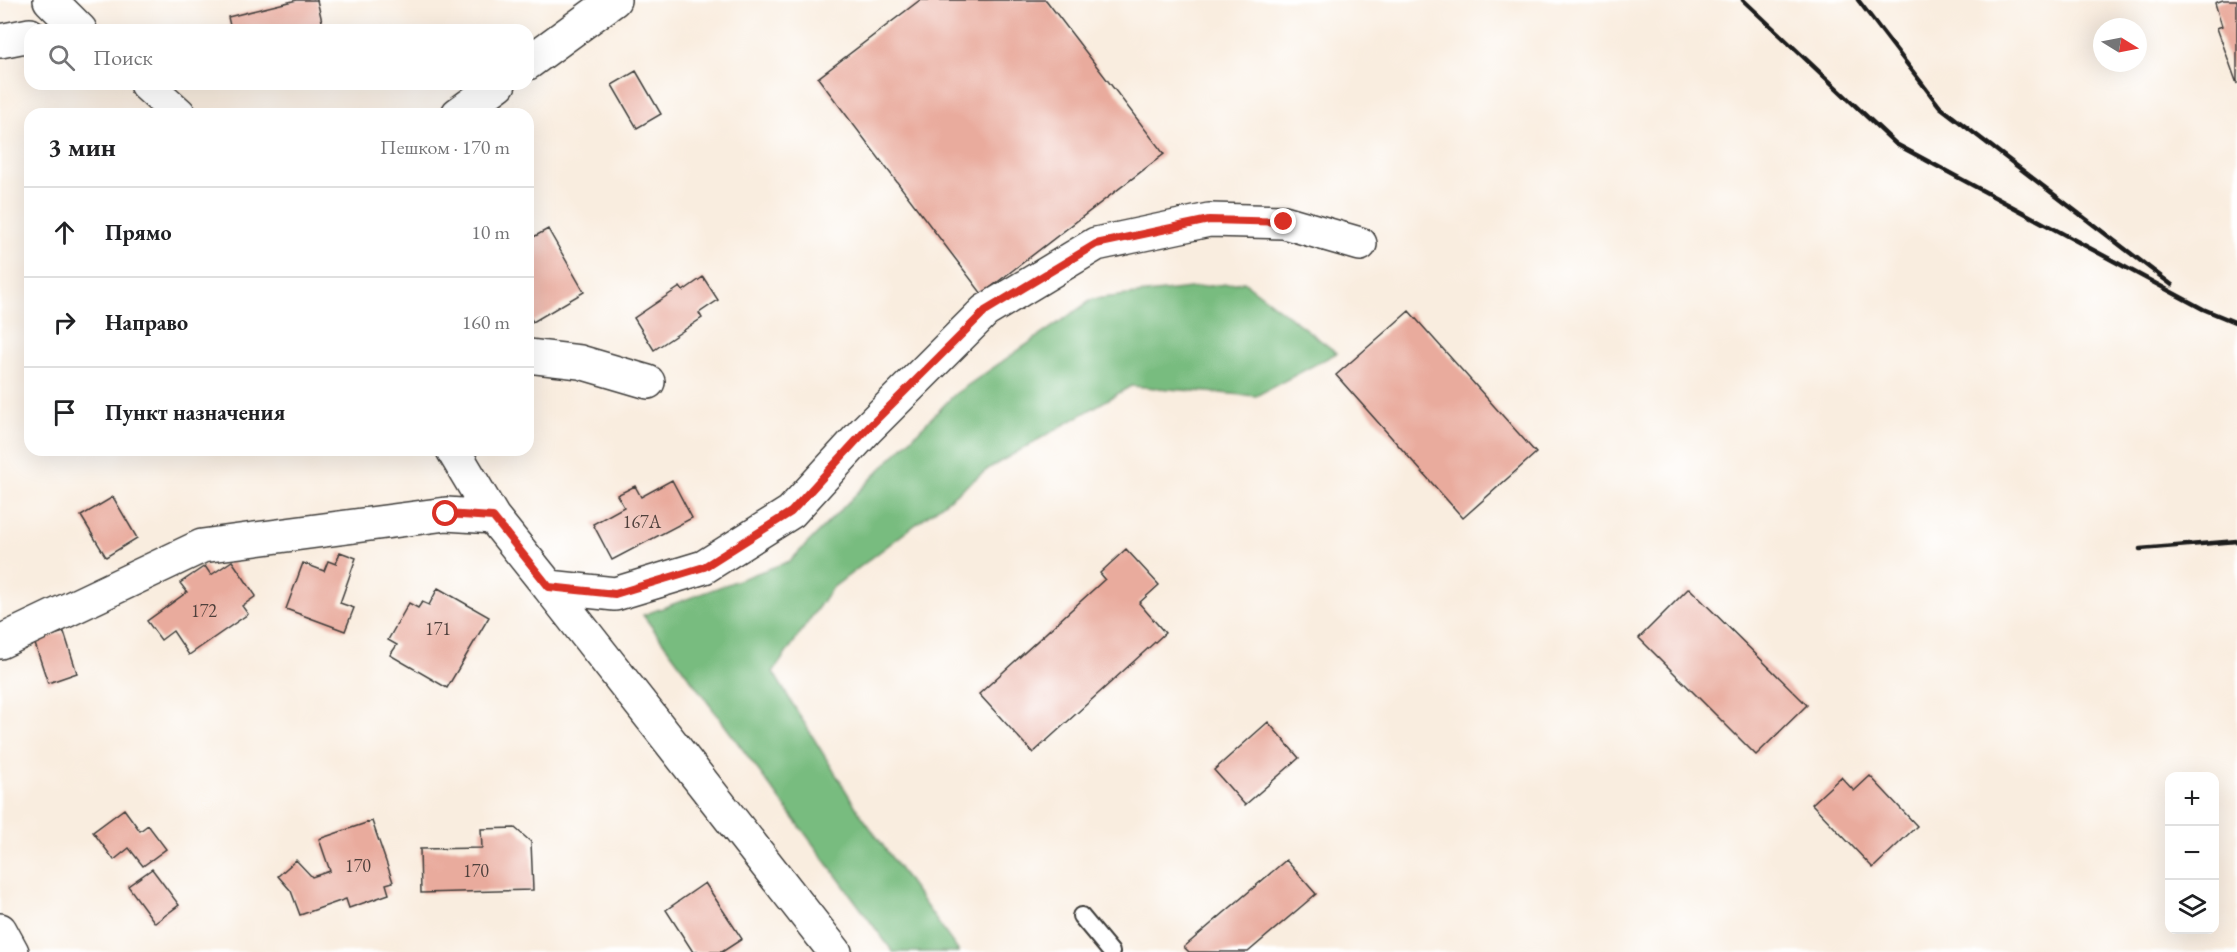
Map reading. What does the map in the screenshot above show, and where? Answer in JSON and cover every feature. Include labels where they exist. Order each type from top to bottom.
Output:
[{"type":"street","points":[[50,0],[67,24]]},
{"type":"street","points":[[534,59],[614,0]]},
{"type":"street","points":[[0,41],[24,36]]},
{"type":"street","points":[[153,90],[172,108]]},
{"type":"street","points":[[466,108],[491,90]]},
{"type":"street","points":[[549,587],[615,594],[704,567],[733,549],[791,512],[866,430],[985,311],[1096,244],[1209,220],[1284,222],[1360,244]]},
{"type":"street","points":[[534,357],[580,362],[648,382]]},
{"type":"street","points":[[457,456],[493,517],[835,952]]},
{"type":"street","points":[[0,642],[202,546],[446,514],[493,517]]},
{"type":"street","points":[[0,930],[12,952]]},
{"type":"lane","points":[[1082,916],[1111,952]]},
{"type":"green space","points":[[1244,282],[1337,353],[1256,396],[1131,386],[991,467],[831,589],[773,672],[859,812],[959,952],[893,952],[643,615],[790,561],[955,394],[1093,299]]},
{"type":"building","points":[[297,0],[317,0],[323,24],[230,24],[228,17]]},
{"type":"building","points":[[920,0],[1046,0],[1164,154],[982,294],[818,78]]},
{"type":"building","points":[[2223,0],[2237,0],[2237,84],[2217,28],[2222,26],[2215,3]]},
{"type":"building","points":[[636,71],[661,114],[637,128],[612,85]]},
{"type":"building","points":[[548,229],[584,292],[534,321],[534,237]]},
{"type":"building","points":[[703,277],[718,300],[699,313],[702,318],[654,350],[634,318],[680,287],[683,291]]},
{"type":"building","points":[[1409,311],[1536,453],[1463,518],[1336,375]]},
{"type":"building","points":[[672,480],[692,518],[612,560],[593,524],[624,507],[617,495],[635,486],[641,497]]},
{"type":"building","points":[[113,497],[137,538],[106,557],[81,516]]},
{"type":"building","points":[[1126,549],[1159,585],[1139,603],[1165,633],[1033,753],[979,694],[1105,579],[1100,573]]},
{"type":"building","points":[[340,552],[356,558],[340,603],[354,608],[345,631],[286,609],[303,563],[324,571],[328,561],[336,564]]},
{"type":"building","points":[[232,561],[256,596],[242,606],[248,614],[189,655],[173,631],[161,640],[147,621],[187,592],[180,583],[205,566],[211,575]]},
{"type":"building","points":[[438,588],[489,617],[447,688],[390,655],[397,645],[388,640],[409,603],[418,608],[422,602],[429,605]]},
{"type":"building","points":[[1689,588],[1807,705],[1756,755],[1639,638]]},
{"type":"building","points":[[64,632],[77,673],[48,683],[34,641]]},
{"type":"building","points":[[1268,722],[1299,758],[1245,805],[1214,770]]},
{"type":"building","points":[[1870,776],[1917,826],[1873,868],[1812,804],[1841,777],[1854,791]]},
{"type":"building","points":[[124,809],[140,831],[148,825],[166,849],[143,866],[129,848],[114,860],[93,832]]},
{"type":"building","points":[[372,821],[393,882],[386,884],[389,894],[349,908],[346,899],[300,915],[291,891],[278,876],[296,860],[312,877],[330,871],[319,839]]},
{"type":"building","points":[[515,828],[531,842],[533,890],[421,893],[420,849],[482,848],[481,829]]},
{"type":"building","points":[[1286,860],[1316,894],[1248,952],[1189,952],[1184,947]]},
{"type":"building","points":[[152,869],[179,905],[155,923],[128,886]]},
{"type":"building","points":[[705,883],[742,939],[722,952],[693,952],[666,910]]},
{"type":"railway","points":[[1743,0],[1896,144],[2203,309],[2237,323]]},
{"type":"railway","points":[[1858,0],[1940,107],[2172,285]]},
{"type":"railway","points":[[2140,549],[2237,541]]},
{"type":"route","points":[[446,514],[493,517],[549,587],[615,594],[704,567],[791,512],[866,430],[985,311],[1096,244],[1209,220],[1284,222]]}]
